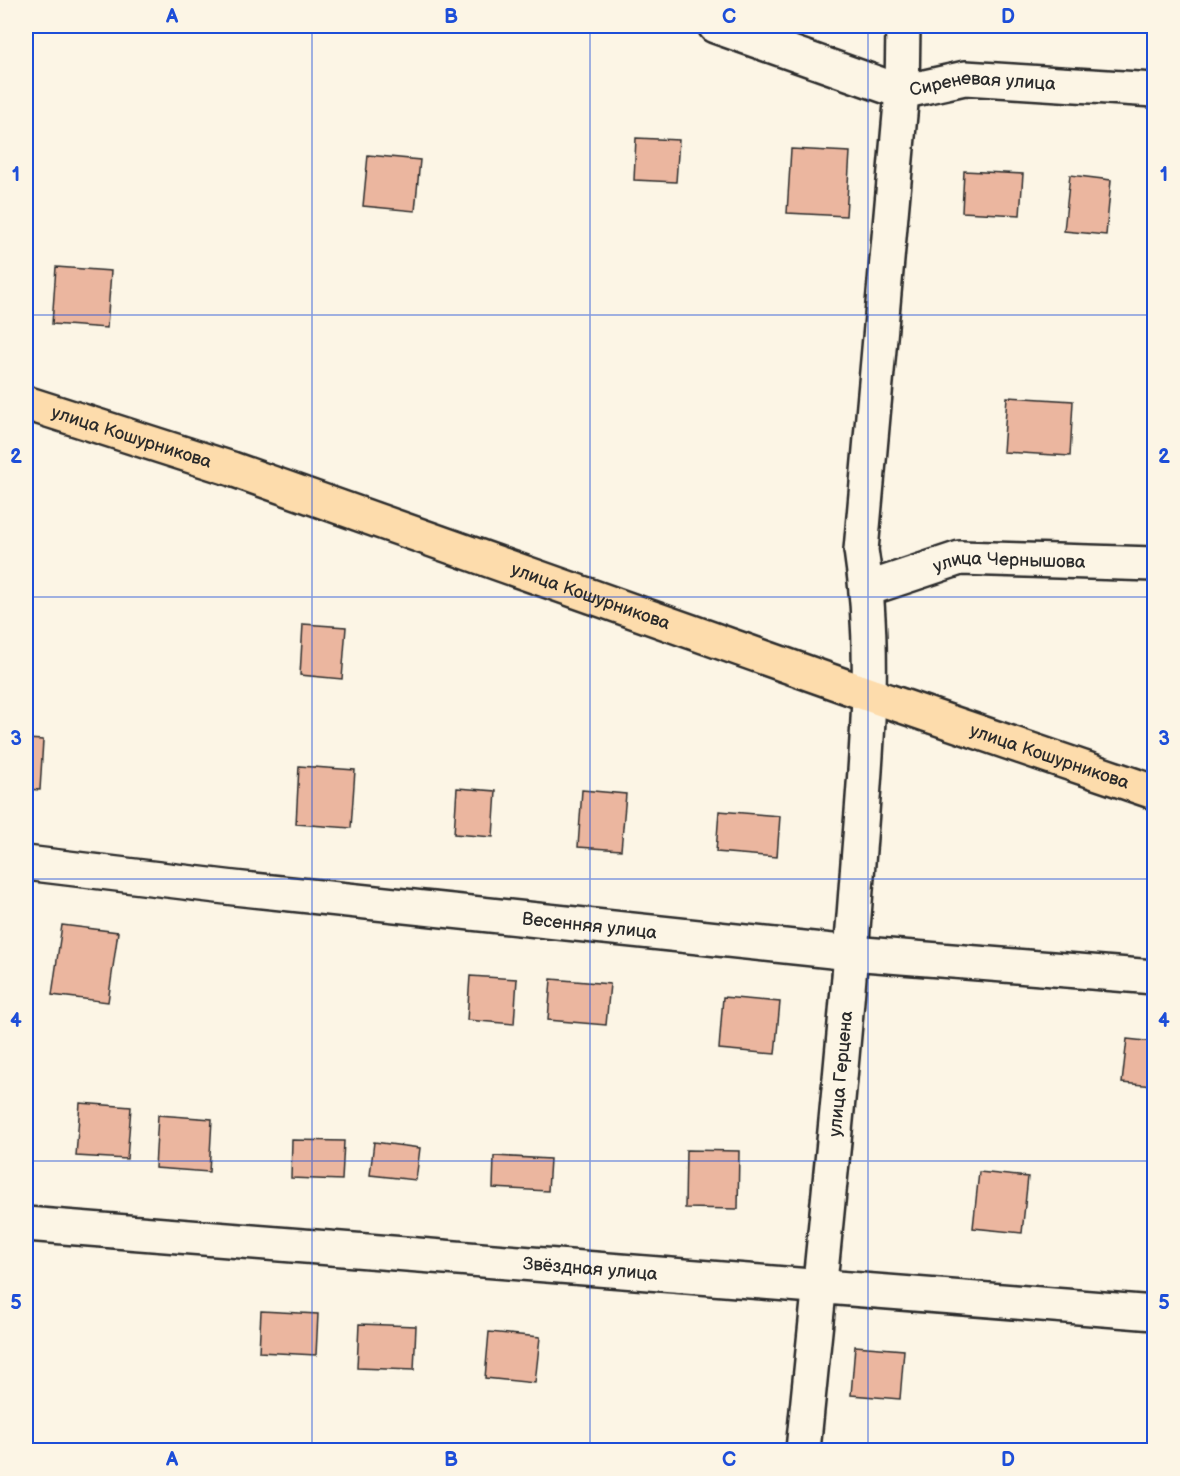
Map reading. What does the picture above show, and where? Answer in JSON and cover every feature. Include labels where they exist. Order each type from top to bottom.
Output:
[{"type":"main road","name":"улица Кошурникова","points":[[26,403],[232,469],[870,696],[1155,792]]},
{"type":"street","name":"Сиреневая улица","points":[[715,26],[902,92],[965,78],[1155,90]]},
{"type":"street","name":"улица Герцена","points":[[803,1450],[852,953],[870,696],[867,589],[861,550],[902,92],[903,26]]},
{"type":"street","name":"улица Чернышова","points":[[867,589],[960,558],[1155,564]]},
{"type":"street","name":"Весенняя улица","points":[[26,863],[246,889],[852,953],[1155,976]]},
{"type":"street","name":"Звёздная улица","points":[[26,1224],[1155,1313]]},
{"type":"building","points":[[636,138],[679,140],[676,182],[634,180]]},
{"type":"building","points":[[791,149],[850,152],[846,216],[787,213]]},
{"type":"building","points":[[368,155],[420,160],[415,211],[363,206]]},
{"type":"building","points":[[964,171],[1023,174],[1020,215],[962,212]]},
{"type":"building","points":[[1070,175],[1111,180],[1106,235],[1064,231]]},
{"type":"building","points":[[56,267],[111,271],[107,328],[52,324]]},
{"type":"building","points":[[1007,397],[1073,401],[1070,456],[1003,452]]},
{"type":"building","points":[[303,624],[346,627],[342,679],[300,675]]},
{"type":"building","points":[[26,739],[43,740],[40,790],[26,789]]},
{"type":"building","points":[[299,766],[355,770],[351,828],[296,824]]},
{"type":"building","points":[[457,788],[496,791],[493,837],[454,834]]},
{"type":"building","points":[[582,790],[626,794],[621,850],[578,847]]},
{"type":"building","points":[[719,811],[780,816],[777,857],[716,852]]},
{"type":"building","points":[[62,925],[118,932],[108,1002],[52,995]]},
{"type":"building","points":[[470,976],[517,979],[514,1024],[467,1020]]},
{"type":"building","points":[[551,979],[610,984],[606,1025],[548,1020]]},
{"type":"building","points":[[723,997],[780,1002],[775,1054],[719,1049]]},
{"type":"building","points":[[1127,1039],[1154,1042],[1154,1086],[1122,1083]]},
{"type":"building","points":[[80,1103],[131,1107],[127,1159],[76,1156]]},
{"type":"building","points":[[158,1115],[212,1119],[209,1172],[155,1168]]},
{"type":"building","points":[[292,1140],[344,1141],[342,1180],[291,1178]]},
{"type":"building","points":[[374,1142],[420,1148],[416,1180],[370,1175]]},
{"type":"building","points":[[686,1150],[739,1151],[738,1209],[685,1208]]},
{"type":"building","points":[[494,1156],[550,1159],[548,1191],[493,1188]]},
{"type":"building","points":[[979,1172],[1028,1177],[1022,1233],[973,1228]]},
{"type":"building","points":[[261,1311],[318,1314],[316,1355],[259,1352]]},
{"type":"building","points":[[359,1324],[416,1326],[414,1370],[357,1368]]},
{"type":"building","points":[[489,1332],[540,1337],[535,1383],[485,1378]]},
{"type":"building","points":[[855,1346],[904,1350],[900,1399],[851,1395]]}]
